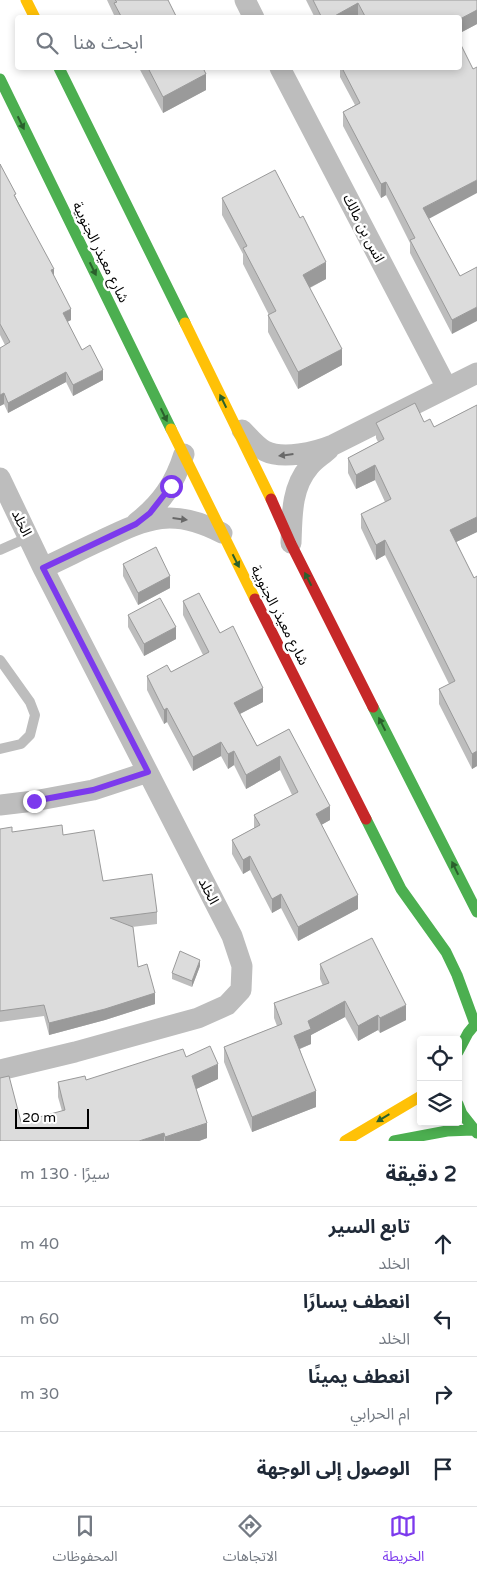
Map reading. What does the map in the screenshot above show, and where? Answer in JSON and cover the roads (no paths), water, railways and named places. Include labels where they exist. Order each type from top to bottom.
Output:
[{"type":"street","points":[[26,0],[34,15]]},
{"type":"street","points":[[245,0],[252,15]]},
{"type":"street","points":[[60,70],[263,482],[291,544],[477,912]]},
{"type":"street","name":"انس بن مالك","points":[[281,70],[447,388]]},
{"type":"street","name":"شارع معيذر الجنوبية","points":[[0,79],[222,533],[401,889],[446,952],[476,1024]]},
{"type":"street","points":[[233,422],[264,451],[278,456],[317,452],[477,373]]},
{"type":"street","points":[[291,544],[293,502],[299,484],[308,467],[333,445]]},
{"type":"street","points":[[136,524],[156,507],[171,486],[184,454]]},
{"type":"street","name":"الخلد","points":[[0,478],[43,568],[232,936],[242,966],[241,990],[227,1005],[198,1018],[76,1052],[0,1070]]},
{"type":"street","points":[[43,568],[136,524],[153,519],[189,520],[206,525],[222,533]]},
{"type":"street","points":[[0,805],[93,790],[148,772]]},
{"type":"street","points":[[462,1044],[468,1033],[476,1024]]},
{"type":"street","points":[[346,1141],[417,1098]]},
{"type":"street","points":[[462,1114],[475,1132]]},
{"type":"street","points":[[394,1141],[447,1131],[475,1132]]},
{"type":"lane","points":[[0,550],[29,537]]},
{"type":"lane","points":[[0,660],[30,702],[35,715],[30,735],[21,744],[0,749]]}]
